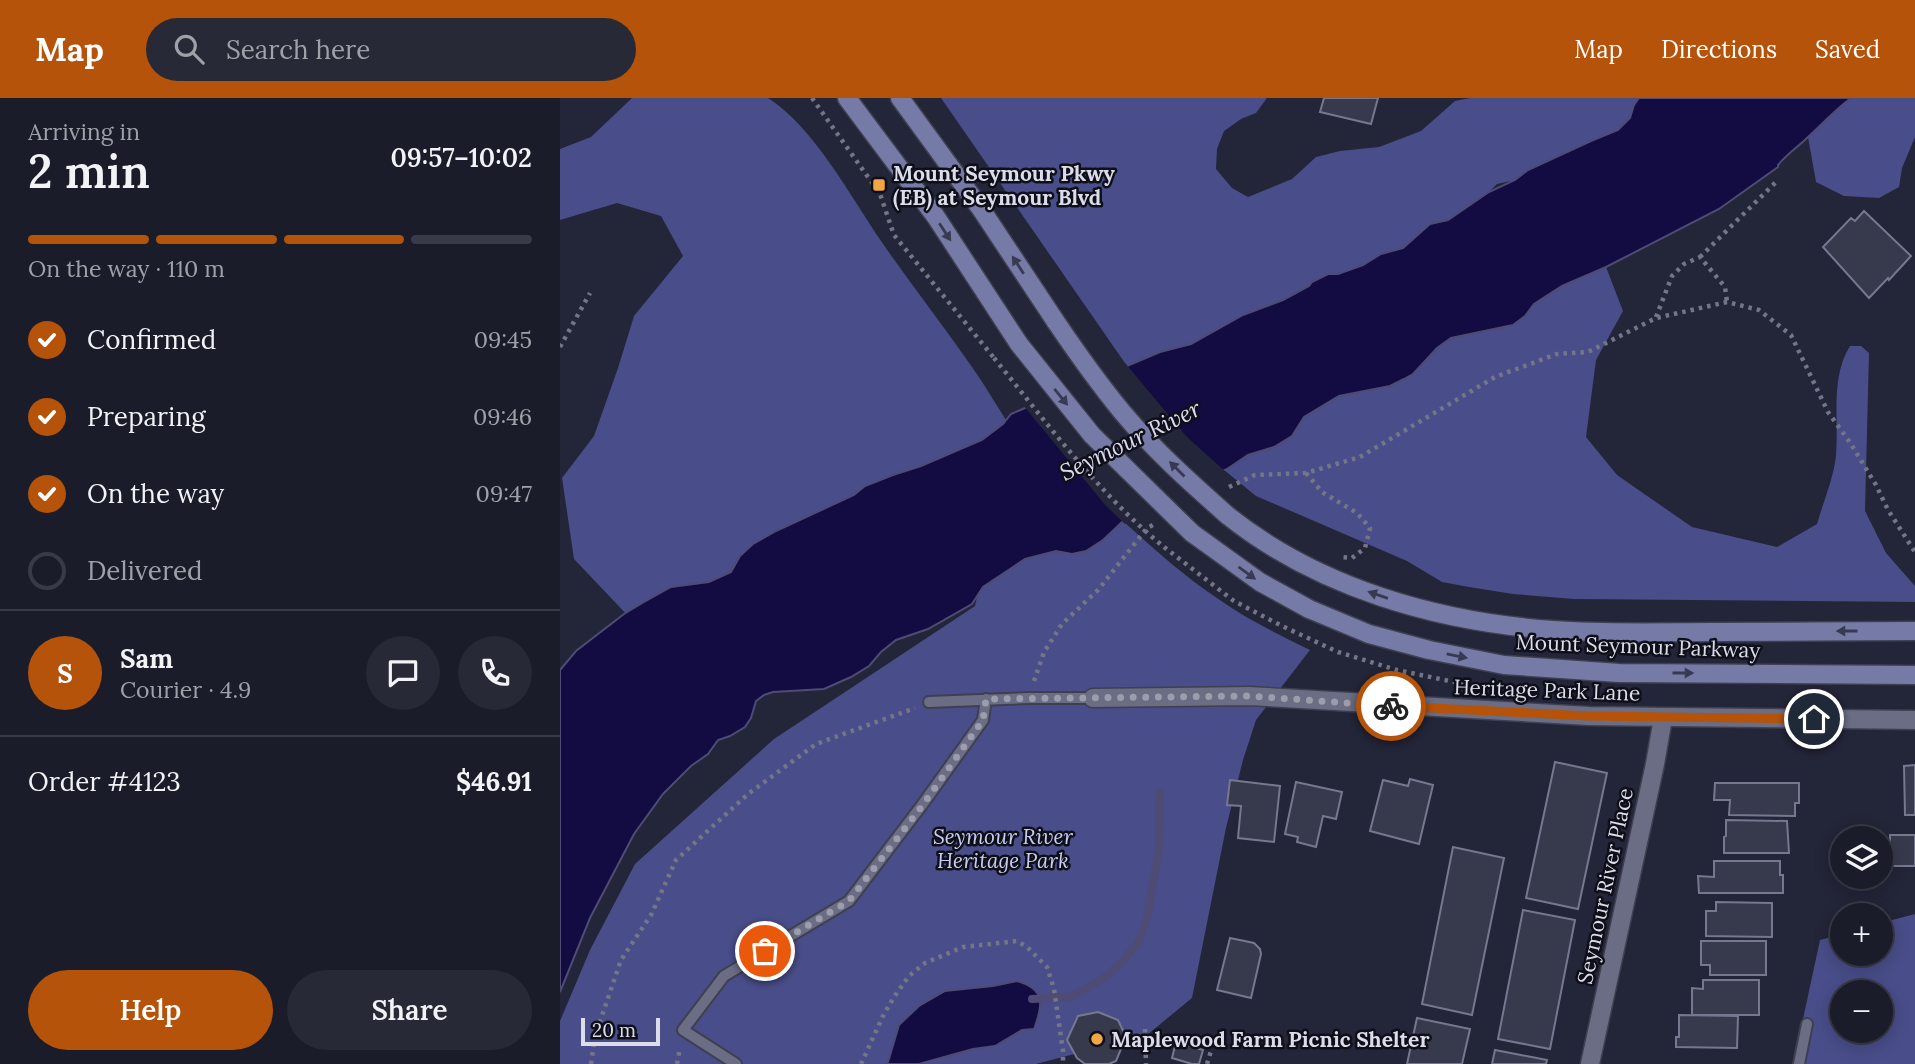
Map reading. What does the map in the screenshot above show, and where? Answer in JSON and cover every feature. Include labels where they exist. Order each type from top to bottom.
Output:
[{"type":"main road","name":"Mount Seymour Parkway","points":[[847,98],[936,217],[1019,344],[1092,435],[1192,533],[1260,582],[1310,609],[1370,634],[1504,665],[1606,672],[1915,675]]},
{"type":"main road","name":"Mount Seymour Parkway","points":[[900,98],[981,209],[1090,371],[1124,414],[1179,472],[1227,515],[1278,551],[1324,574],[1389,599],[1490,623],[1554,630],[1650,632],[1915,631]]},
{"type":"street","name":"Heritage Park Lane","points":[[1093,698],[1249,696],[1589,716],[1915,720]]},
{"type":"street","name":"Seymour River Place","points":[[1590,1064],[1663,718]]},
{"type":"lane","points":[[929,702],[1093,698]]},
{"type":"lane","points":[[736,1064],[683,1030],[724,976],[849,901],[922,806],[983,720],[986,699]]},
{"type":"lane","points":[[1799,1064],[1807,1024]]},
{"type":"path","points":[[812,98],[880,194],[894,235],[1105,492],[1164,547]]},
{"type":"path","points":[[1656,318],[1672,276],[1684,264],[1700,257],[1776,182]]},
{"type":"path","points":[[1700,257],[1725,287],[1727,302]]},
{"type":"path","points":[[560,347],[590,293]]},
{"type":"path","points":[[1220,492],[1255,475],[1307,473],[1360,457],[1495,377],[1557,354],[1588,352],[1656,318],[1727,302],[1759,310],[1791,335],[1828,412],[1851,443],[1915,552]]},
{"type":"path","points":[[1307,473],[1322,492],[1357,513],[1370,528],[1365,548],[1352,558],[1340,557]]},
{"type":"path","points":[[1028,698],[1044,652],[1062,624],[1098,590],[1147,528],[1157,523]]},
{"type":"path","points":[[591,1064],[595,1036],[621,960],[651,915],[676,860],[748,794],[816,744],[929,702]]},
{"type":"path","points":[[861,1064],[894,997],[909,976],[925,963],[963,947],[1017,941],[1047,967],[1054,989],[1063,1064]]},
{"type":"path","points":[[1145,1030],[1146,1064]]},
{"type":"path","points":[[1207,1064],[1211,1051]]},
{"type":"green space","points":[[632,98],[768,98],[785,110],[816,144],[881,241],[977,375],[1012,430],[724,586],[630,618],[574,559],[562,478],[594,436],[634,316],[683,256],[661,216],[617,203],[560,220],[560,149],[591,137]]},
{"type":"green space","points":[[941,98],[1267,98],[1256,113],[1241,119],[1224,131],[1217,149],[1216,169],[1232,188],[1248,197],[1292,179],[1316,157],[1340,151],[1379,147],[1421,131],[1455,101],[1470,98],[1639,98],[1630,118],[1618,130],[1528,170],[1515,180],[1497,184],[1448,220],[1430,224],[1403,248],[1381,254],[1363,265],[1338,274],[1328,274],[1283,300],[1243,315],[1191,344],[1160,352],[1127,366]]},
{"type":"green space","points":[[1851,98],[1915,98],[1915,137],[1902,168],[1899,187],[1879,198],[1844,196],[1816,182],[1808,137]]},
{"type":"green space","points":[[1606,267],[1623,311],[1596,360],[1586,437],[1617,475],[1692,527],[1777,547],[1817,524],[1835,463],[1840,371],[1850,346],[1861,346],[1869,353],[1865,511],[1886,553],[1915,586],[1915,602],[1574,599],[1513,594],[1442,582],[1407,561],[1256,496],[1224,470],[1248,455],[1274,447],[1292,436],[1304,417],[1339,396],[1390,386],[1413,374],[1437,348],[1451,338],[1513,325],[1525,316],[1534,304],[1562,286]]},
{"type":"green space","name":"Seymour River Heritage Park","points":[[1123,521],[1207,591],[1253,621],[1310,650],[1256,720],[1226,828],[1192,998],[1147,1035],[1036,1064],[560,1064],[560,1021],[590,950],[635,864],[774,739],[975,606],[983,587],[1025,559],[1056,551],[1086,551],[1103,540]]},
{"type":"green space","points":[[1915,914],[1915,1064],[1799,1064],[1795,1056],[1820,940],[1830,937],[1830,966],[1893,966],[1893,920]]},
{"type":"water","name":"Seymour River","points":[[1639,98],[1851,98],[1785,157],[1778,167],[1719,209],[1606,267],[1562,286],[1534,304],[1525,316],[1513,325],[1451,338],[1437,348],[1413,374],[1404,379],[1390,386],[1339,396],[1304,417],[1292,436],[1274,447],[1248,455],[1227,469],[1123,521],[1103,540],[1086,551],[1072,554],[1056,551],[1025,559],[983,587],[972,604],[928,629],[896,640],[869,666],[851,677],[824,689],[764,695],[756,701],[745,727],[718,740],[708,754],[691,766],[663,794],[634,834],[590,918],[560,992],[560,670],[576,651],[624,614],[671,587],[709,582],[731,572],[740,556],[753,544],[776,531],[854,495],[865,486],[982,440],[1003,424],[1011,414],[1050,394],[1160,352],[1191,344],[1243,315],[1283,300],[1328,274],[1338,274],[1363,265],[1381,254],[1403,248],[1430,224],[1448,220],[1528,170],[1618,130],[1630,118]]},
{"type":"water","points":[[1017,981],[1033,988],[1040,999],[1034,1029],[1022,1030],[995,1046],[973,1049],[919,1064],[887,1064],[899,1025],[919,1006],[945,991]]},
{"type":"pier","points":[[1125,363],[1187,437],[1227,473],[1125,524],[1106,506],[1023,405],[1048,390]]},
{"type":"building","points":[[1324,98],[1378,98],[1371,124],[1320,112]]},
{"type":"building","points":[[1864,211],[1911,256],[1869,298],[1823,247],[1851,218],[1855,221]]},
{"type":"building","points":[[1555,762],[1607,773],[1578,909],[1526,898]]},
{"type":"building","points":[[1915,765],[1915,815],[1905,815],[1904,766]]},
{"type":"building","points":[[1410,779],[1433,785],[1419,844],[1370,831],[1383,780],[1408,786]]},
{"type":"building","points":[[1230,780],[1280,786],[1274,842],[1238,838],[1241,806],[1227,805]]},
{"type":"building","points":[[1296,782],[1342,792],[1336,819],[1323,816],[1316,847],[1297,842],[1298,837],[1285,834]]},
{"type":"building","points":[[1715,783],[1799,783],[1799,803],[1795,803],[1795,816],[1729,815],[1730,800],[1714,800]]},
{"type":"building","points":[[1726,820],[1787,821],[1789,853],[1724,853]]},
{"type":"building","points":[[1893,835],[1915,835],[1915,866],[1893,866]]},
{"type":"building","points":[[1453,847],[1504,858],[1472,1015],[1422,1004]]},
{"type":"building","points":[[1714,861],[1780,861],[1783,893],[1699,893],[1698,876],[1714,877]]},
{"type":"building","points":[[1716,902],[1772,903],[1772,937],[1706,936],[1706,911],[1716,911]]},
{"type":"building","points":[[1523,910],[1575,920],[1550,1049],[1498,1039]]},
{"type":"building","points":[[1230,938],[1254,943],[1260,949],[1251,998],[1217,990]]},
{"type":"building","points":[[1701,941],[1766,941],[1766,975],[1710,975],[1710,965],[1701,965]]},
{"type":"building","points":[[1703,980],[1759,980],[1759,1015],[1692,1015],[1692,988],[1703,989]]},
{"type":"building","name":"Maplewood Farm Picnic Shelter","points":[[1098,1012],[1118,1020],[1126,1037],[1116,1061],[1109,1064],[1085,1064],[1077,1058],[1067,1040],[1078,1016]]},
{"type":"building","points":[[1679,1015],[1738,1016],[1737,1048],[1676,1047]]},
{"type":"building","points":[[1417,1018],[1470,1029],[1462,1064],[1407,1064]]},
{"type":"building","points":[[1176,1042],[1203,1050],[1199,1064],[1172,1058]]},
{"type":"building","points":[[1495,1050],[1547,1060],[1546,1064],[1492,1064]]},
{"type":"waterway","points":[[1032,999],[1071,997],[1104,978],[1139,941],[1147,919],[1159,849],[1160,792]]},
{"type":"way so far","points":[[765,951],[849,901],[922,806],[983,720],[986,699],[1249,696],[1391,706]]},
{"type":"place","name":"Mount Seymour Pkwy (EB) at Seymour Blvd","points":[[879,185]]},
{"type":"place","name":"Maplewood Farm Picnic Shelter","points":[[1097,1039]]},
{"type":"route","points":[[1391,706],[1589,716],[1814,719]]}]
